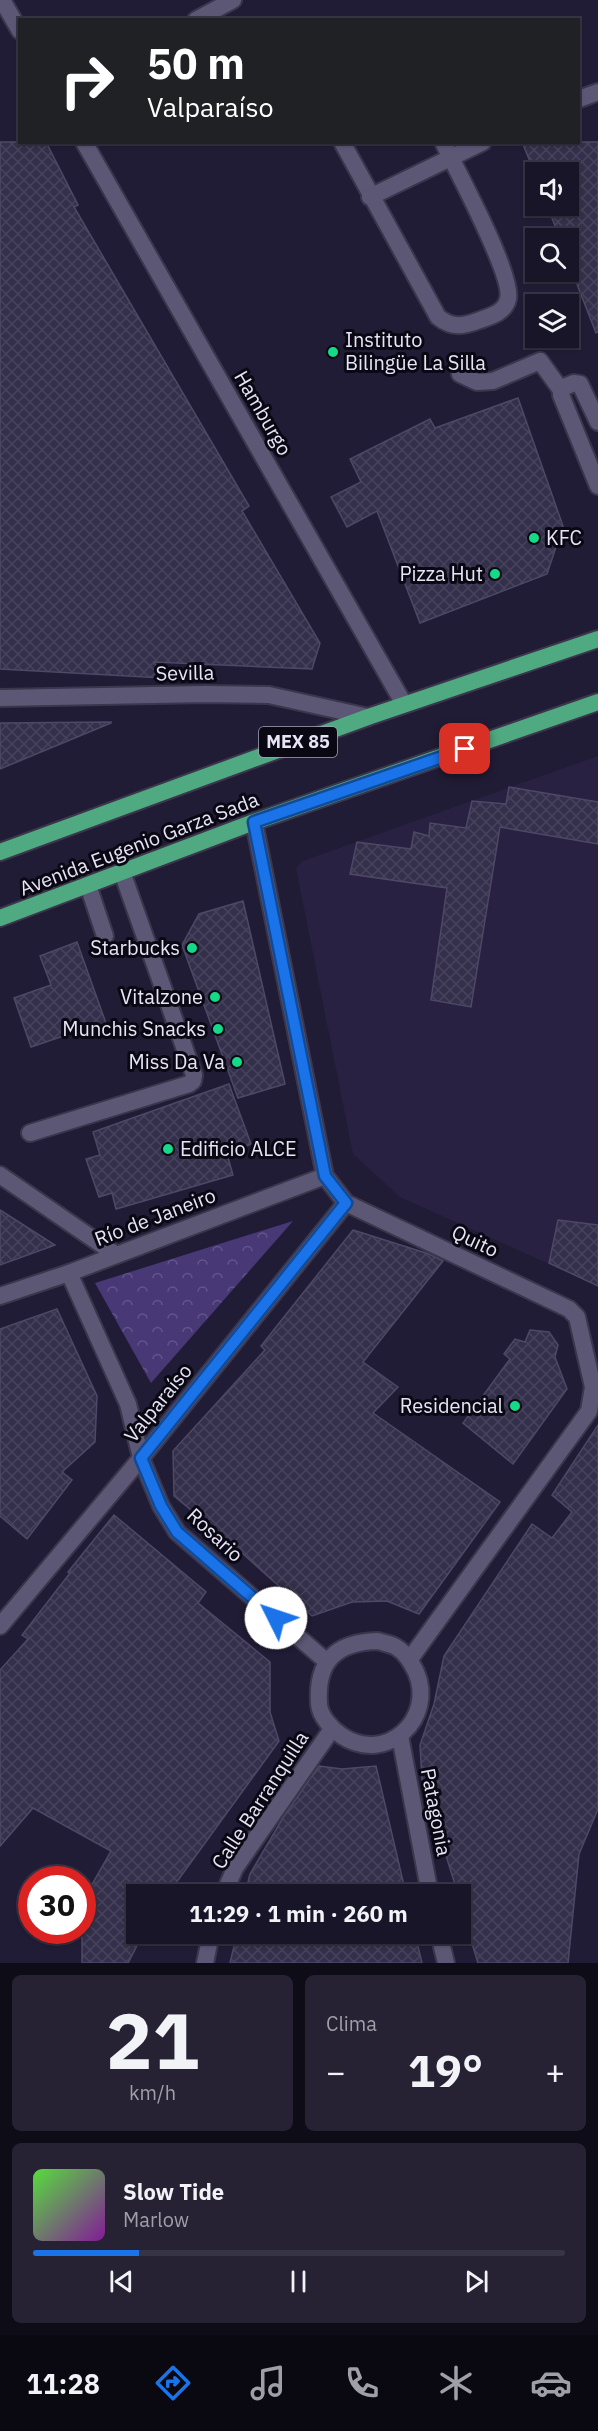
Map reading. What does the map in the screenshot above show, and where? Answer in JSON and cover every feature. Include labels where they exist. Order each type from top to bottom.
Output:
[{"type":"highway","name":"Avenida Eugenio Garza Sada","points":[[0,852],[368,717],[598,639]]},
{"type":"highway","name":"Avenida Eugenio Garza Sada","points":[[0,918],[254,822],[598,702]]},
{"type":"street","points":[[200,18],[233,0]]},
{"type":"street","points":[[3,6],[18,28]]},
{"type":"street","points":[[580,99],[598,92]]},
{"type":"street","name":"Hamburgo","points":[[85,144],[405,704]]},
{"type":"street","points":[[343,144],[370,197],[438,317],[450,325],[459,326],[497,314],[508,297],[501,265],[447,150]]},
{"type":"street","points":[[370,197],[447,150],[474,144]]},
{"type":"street","points":[[460,374],[477,382],[492,381],[540,361],[561,390],[598,486]]},
{"type":"street","points":[[561,390],[568,384],[580,384],[598,422]]},
{"type":"street","name":"Sevilla","points":[[0,698],[269,695],[368,717]]},
{"type":"street","name":"Quito","points":[[254,822],[325,1176],[346,1203],[569,1309],[577,1317],[593,1387],[589,1411],[410,1659]]},
{"type":"street","points":[[30,1133],[189,1084],[194,1078],[122,872]]},
{"type":"street","points":[[88,885],[105,936]]},
{"type":"street","points":[[0,1175],[115,1254]]},
{"type":"street","name":"Río de Janeiro","points":[[0,1296],[69,1273],[325,1176]]},
{"type":"street","name":"Valparaíso","points":[[0,1626],[141,1458],[346,1203]]},
{"type":"street","name":"Rosario","points":[[69,1273],[128,1404],[141,1458],[161,1506],[177,1532],[326,1661]]},
{"type":"street","points":[[378,1641],[396,1647],[410,1659],[422,1686],[418,1714],[400,1736],[377,1746],[352,1743],[332,1729],[320,1708],[318,1683],[326,1661],[342,1649],[359,1642],[378,1641]]},
{"type":"street","name":"Calle Barranquilla","points":[[228,1884],[235,1868],[332,1729]]},
{"type":"street","name":"Patagonia","points":[[400,1736],[428,1884]]},
{"type":"street","points":[[205,1963],[209,1944]]},
{"type":"street","points":[[441,1944],[446,1963]]},
{"type":"shaded area","points":[[598,756],[598,1286],[400,1197],[353,1154],[296,868],[303,861]]},
{"type":"green space","points":[[293,1221],[151,1383],[95,1283]]},
{"type":"building","points":[[0,142],[18,142],[18,144],[47,144],[78,205],[74,207],[249,506],[242,511],[320,643],[312,669],[154,662],[163,678],[0,669]]},
{"type":"building","points":[[598,142],[598,332],[596,333],[576,282],[579,282],[579,228],[556,228],[551,216],[579,216],[579,162],[530,162],[523,144]]},
{"type":"building","points":[[518,398],[563,526],[547,574],[420,623],[377,511],[347,527],[331,497],[361,482],[350,459],[430,419],[435,428]]},
{"type":"building","points":[[0,723],[111,723],[0,769]]},
{"type":"building","points":[[509,787],[598,802],[598,844],[500,827],[471,1007],[431,1000],[447,888],[350,874],[357,842],[411,849],[414,832],[429,836],[430,823],[466,828],[472,801],[506,804]]},
{"type":"building","points":[[243,901],[285,1084],[238,1098],[182,945],[199,914]]},
{"type":"building","points":[[77,942],[107,1026],[80,1036],[78,1031],[31,1047],[14,998],[51,985],[40,956]]},
{"type":"building","name":"Edificio ALCE","points":[[229,1084],[251,1144],[227,1154],[233,1175],[116,1209],[112,1193],[99,1197],[86,1159],[100,1155],[93,1132]]},
{"type":"building","points":[[0,1210],[55,1245],[0,1265]]},
{"type":"building","points":[[558,1220],[598,1225],[598,1286],[549,1263]]},
{"type":"building","points":[[353,1230],[429,1254],[443,1261],[363,1362],[398,1387],[373,1413],[500,1502],[419,1614],[387,1601],[352,1602],[312,1616],[232,1544],[174,1496],[173,1451],[265,1350],[261,1346]]},
{"type":"building","points":[[57,1309],[97,1396],[95,1442],[62,1472],[72,1480],[27,1539],[0,1516],[0,1329]]},
{"type":"building","name":"Residencial","points":[[530,1330],[549,1332],[558,1345],[555,1357],[567,1389],[513,1464],[463,1423],[510,1359],[504,1354],[515,1339],[525,1342]]},
{"type":"building","points":[[598,1425],[598,1809],[579,1854],[568,1963],[478,1963],[471,1940],[471,1884],[455,1884],[422,1779],[420,1745],[434,1704],[444,1656],[532,1524],[552,1538],[572,1512],[552,1495]]},
{"type":"building","points":[[114,1515],[206,1592],[198,1603],[270,1662],[270,1712],[279,1741],[175,1884],[126,1884],[126,1944],[138,1944],[128,1963],[82,1963],[82,1944],[96,1944],[96,1877],[111,1851],[33,1808],[0,1846],[0,1670],[28,1639],[22,1635],[70,1573],[68,1572]]},
{"type":"building","points":[[319,1766],[342,1769],[376,1766],[404,1884],[248,1884],[250,1874],[284,1816]]},
{"type":"building","points":[[235,1944],[417,1944],[422,1963],[230,1963]]},
{"type":"place","name":"Instituto Bilingüe La Silla","points":[[333,352]]},
{"type":"place","name":"KFC","points":[[534,538]]},
{"type":"place","name":"Pizza Hut","points":[[495,574]]},
{"type":"place","name":"Starbucks","points":[[192,948]]},
{"type":"place","name":"Vitalzone","points":[[215,997]]},
{"type":"place","name":"Munchis Snacks","points":[[218,1029]]},
{"type":"place","name":"Miss Da Va","points":[[237,1062]]},
{"type":"place","name":"Edificio ALCE","points":[[168,1149]]},
{"type":"place","name":"Residencial","points":[[515,1406]]},
{"type":"route","points":[[276,1618],[177,1532],[161,1506],[141,1458],[346,1203],[325,1176],[254,822],[465,749]]}]
